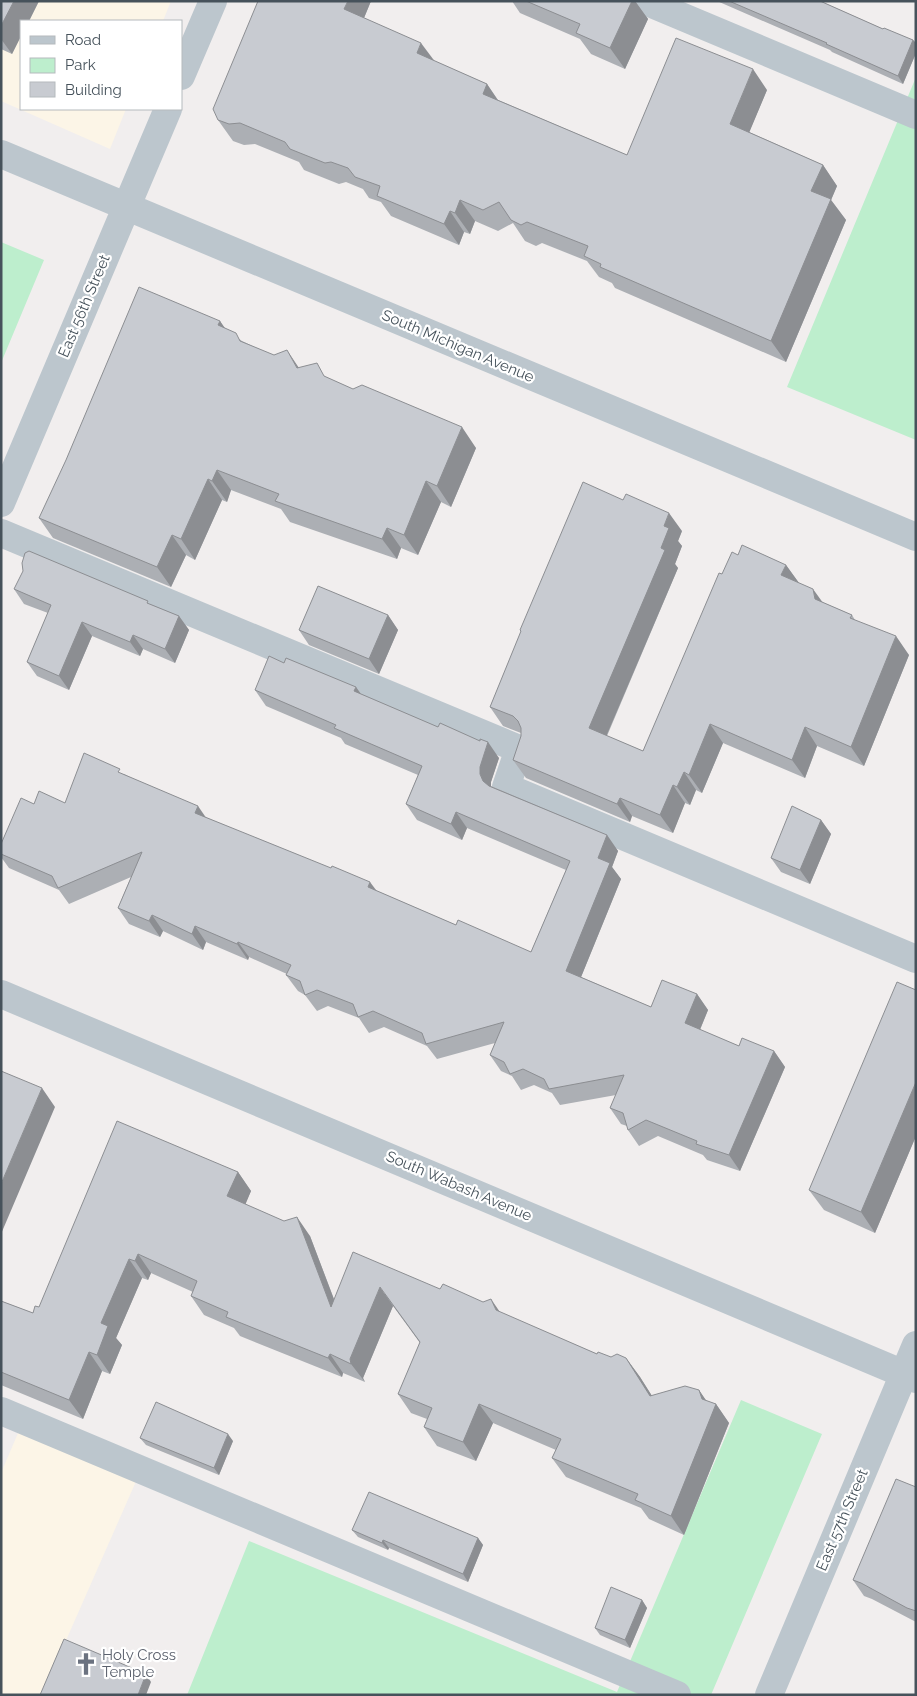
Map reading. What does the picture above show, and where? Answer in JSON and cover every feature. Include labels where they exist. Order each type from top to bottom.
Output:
[{"type":"street","points":[[182,74],[213,1]]},
{"type":"street","points":[[645,1],[916,115]]},
{"type":"street","name":"East 56th Street","points":[[1,503],[168,110]]},
{"type":"street","name":"South Michigan Avenue","points":[[1,154],[916,537]]},
{"type":"street","points":[[1,533],[518,749],[506,787],[916,959]]},
{"type":"street","name":"South Wabash Avenue","points":[[1,994],[910,1377]]},
{"type":"street","name":"East 57th Street","points":[[769,1695],[910,1377],[916,1345]]},
{"type":"street","points":[[1,1411],[677,1695]]},
{"type":"shaded area","points":[[1,1],[171,1],[163,20],[20,20],[20,109],[1,101]]},
{"type":"shaded area","points":[[21,110],[126,110],[110,149]]},
{"type":"shaded area","points":[[24,1419],[141,1470],[42,1695],[1,1695],[1,1473]]},
{"type":"green space","points":[[916,77],[916,440],[787,387]]},
{"type":"green space","points":[[1,242],[44,260],[1,363]]},
{"type":"green space","points":[[741,1400],[822,1434],[711,1695],[187,1695],[249,1541],[617,1692]]},
{"type":"building","points":[[1,1],[14,1],[1,26]]},
{"type":"building","points":[[258,1],[348,1],[344,9],[421,43],[417,53],[487,84],[483,94],[627,155],[676,38],[753,69],[730,124],[823,165],[811,191],[831,199],[771,341],[600,267],[601,264],[584,256],[588,246],[527,222],[521,225],[511,220],[499,202],[483,210],[460,200],[455,213],[450,211],[444,224],[377,196],[380,186],[355,177],[348,168],[331,162],[325,163],[290,149],[285,142],[240,123],[229,124],[218,120],[213,109]]},
{"type":"building","points":[[526,1],[632,1],[610,48],[576,33],[580,24]]},
{"type":"building","points":[[729,1],[820,1],[913,40],[898,76]]},
{"type":"building","points":[[139,287],[220,321],[218,325],[236,333],[240,341],[274,355],[287,350],[297,368],[317,363],[324,376],[353,389],[362,385],[462,427],[437,486],[426,481],[404,535],[387,528],[382,539],[275,501],[279,494],[217,470],[212,481],[208,479],[181,539],[172,535],[157,567],[39,518],[66,460]]},
{"type":"building","points":[[583,482],[623,500],[626,494],[669,513],[664,526],[669,528],[661,548],[665,550],[589,728],[643,751],[719,573],[722,574],[732,552],[738,555],[742,545],[786,565],[781,575],[813,589],[815,599],[852,615],[850,618],[896,636],[851,747],[805,727],[792,760],[710,724],[689,775],[684,772],[677,787],[673,785],[660,815],[620,798],[617,804],[513,760],[521,736],[521,728],[518,721],[513,716],[490,707],[520,630]]},
{"type":"building","points":[[29,551],[179,616],[165,649],[133,635],[130,642],[82,622],[59,676],[27,662],[51,605],[14,589],[23,571],[22,563],[25,553]]},
{"type":"building","points":[[318,586],[388,615],[369,659],[299,630]]},
{"type":"building","points":[[269,656],[284,663],[286,658],[356,687],[354,691],[438,727],[440,723],[480,741],[480,739],[488,742],[480,767],[480,774],[483,781],[489,786],[607,835],[598,858],[610,863],[566,971],[651,1007],[662,980],[697,994],[685,1023],[739,1046],[742,1038],[774,1051],[729,1155],[696,1144],[697,1141],[646,1120],[628,1130],[623,1113],[610,1108],[624,1075],[549,1089],[544,1079],[523,1069],[510,1074],[504,1062],[490,1055],[504,1022],[426,1044],[422,1033],[373,1011],[358,1017],[353,1004],[317,990],[305,995],[300,981],[286,975],[291,965],[195,926],[192,934],[152,915],[149,921],[118,908],[142,852],[58,888],[52,876],[1,854],[1,844],[21,798],[34,804],[39,791],[65,803],[84,753],[120,769],[118,772],[198,806],[195,813],[370,882],[368,887],[456,925],[458,920],[531,952],[570,861],[456,812],[451,824],[406,804],[422,766],[334,728],[336,725],[255,690]]},
{"type":"building","points":[[792,806],[821,820],[800,870],[771,858]]},
{"type":"building","points":[[897,982],[916,990],[916,1082],[861,1212],[809,1190]]},
{"type":"building","points":[[1,1071],[42,1088],[1,1184]]},
{"type":"building","points":[[117,1121],[238,1172],[227,1196],[284,1221],[297,1217],[331,1307],[353,1252],[440,1289],[443,1284],[483,1302],[491,1299],[496,1310],[597,1354],[598,1352],[611,1357],[617,1354],[626,1358],[650,1396],[685,1386],[699,1390],[702,1399],[716,1404],[671,1516],[635,1500],[638,1494],[552,1458],[561,1439],[479,1404],[463,1442],[424,1427],[432,1408],[398,1394],[420,1342],[380,1287],[350,1359],[351,1364],[330,1354],[328,1358],[226,1317],[228,1312],[191,1296],[197,1281],[138,1254],[135,1261],[129,1259],[101,1323],[108,1326],[97,1355],[89,1352],[69,1400],[1,1372],[1,1301],[33,1313],[35,1306],[39,1307]]},
{"type":"building","points":[[156,1402],[228,1434],[214,1468],[140,1438]]},
{"type":"building","points":[[896,1479],[916,1487],[916,1611],[853,1580]]},
{"type":"building","points":[[369,1492],[478,1538],[463,1574],[383,1540],[382,1543],[352,1530]]},
{"type":"building","points":[[611,1587],[642,1600],[625,1640],[595,1628]]},
{"type":"building","name":"Holy Cross Temple","points":[[64,1639],[146,1674],[138,1695],[40,1695]]},
{"type":"place","name":"Holy Cross Temple","points":[[86,1664]]}]
